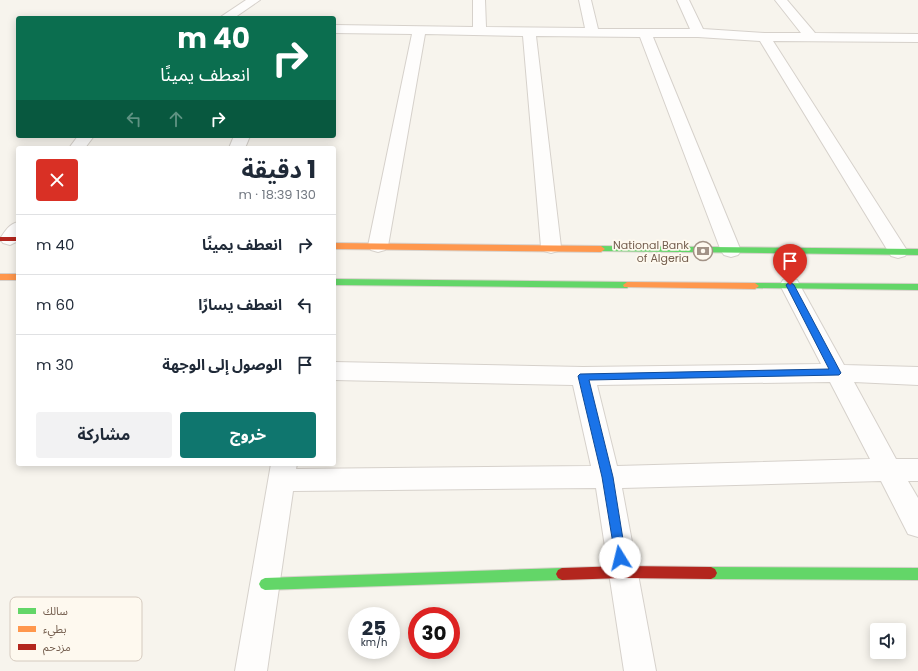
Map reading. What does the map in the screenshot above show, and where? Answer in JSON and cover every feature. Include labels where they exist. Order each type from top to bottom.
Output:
[{"type":"main road","points":[[336,246],[918,252]]},
{"type":"main road","points":[[0,277],[16,277]]},
{"type":"main road","points":[[336,282],[918,287]]},
{"type":"main road","points":[[265,584],[623,572],[918,574]]},
{"type":"street","points":[[479,0],[480,31]]},
{"type":"street","points":[[585,0],[593,33]]},
{"type":"street","points":[[683,0],[698,34]]},
{"type":"street","points":[[782,0],[811,37]]},
{"type":"street","points":[[228,16],[245,2]]},
{"type":"street","points":[[336,29],[645,33],[764,37],[918,38]]},
{"type":"street","points":[[378,246],[419,30]]},
{"type":"street","points":[[529,32],[551,248]]},
{"type":"street","points":[[645,33],[731,251]]},
{"type":"street","points":[[764,37],[898,252]]},
{"type":"street","points":[[790,285],[918,525]]},
{"type":"street","points":[[336,371],[583,376],[836,373],[918,376]]},
{"type":"street","points":[[583,376],[607,477],[640,671]]},
{"type":"street","points":[[250,671],[283,472],[607,477],[918,470]]},
{"type":"traffic: fast","points":[[601,249],[918,252]]},
{"type":"traffic: fast","points":[[336,282],[627,285]]},
{"type":"traffic: fast","points":[[755,286],[918,287]]},
{"type":"traffic: fast","points":[[711,573],[918,574]]},
{"type":"traffic: fast","points":[[265,584],[562,574]]},
{"type":"traffic: slow","points":[[336,246],[601,249]]},
{"type":"traffic: slow","points":[[0,277],[16,277]]},
{"type":"traffic: slow","points":[[627,285],[755,286]]},
{"type":"traffic: jam","points":[[0,239],[16,239]]},
{"type":"traffic: jam","points":[[562,574],[623,572],[711,573]]},
{"type":"place","name":"National Bank of Algeria","points":[[703,251]]},
{"type":"route","points":[[620,558],[607,477],[583,376],[836,373],[790,285]]}]
